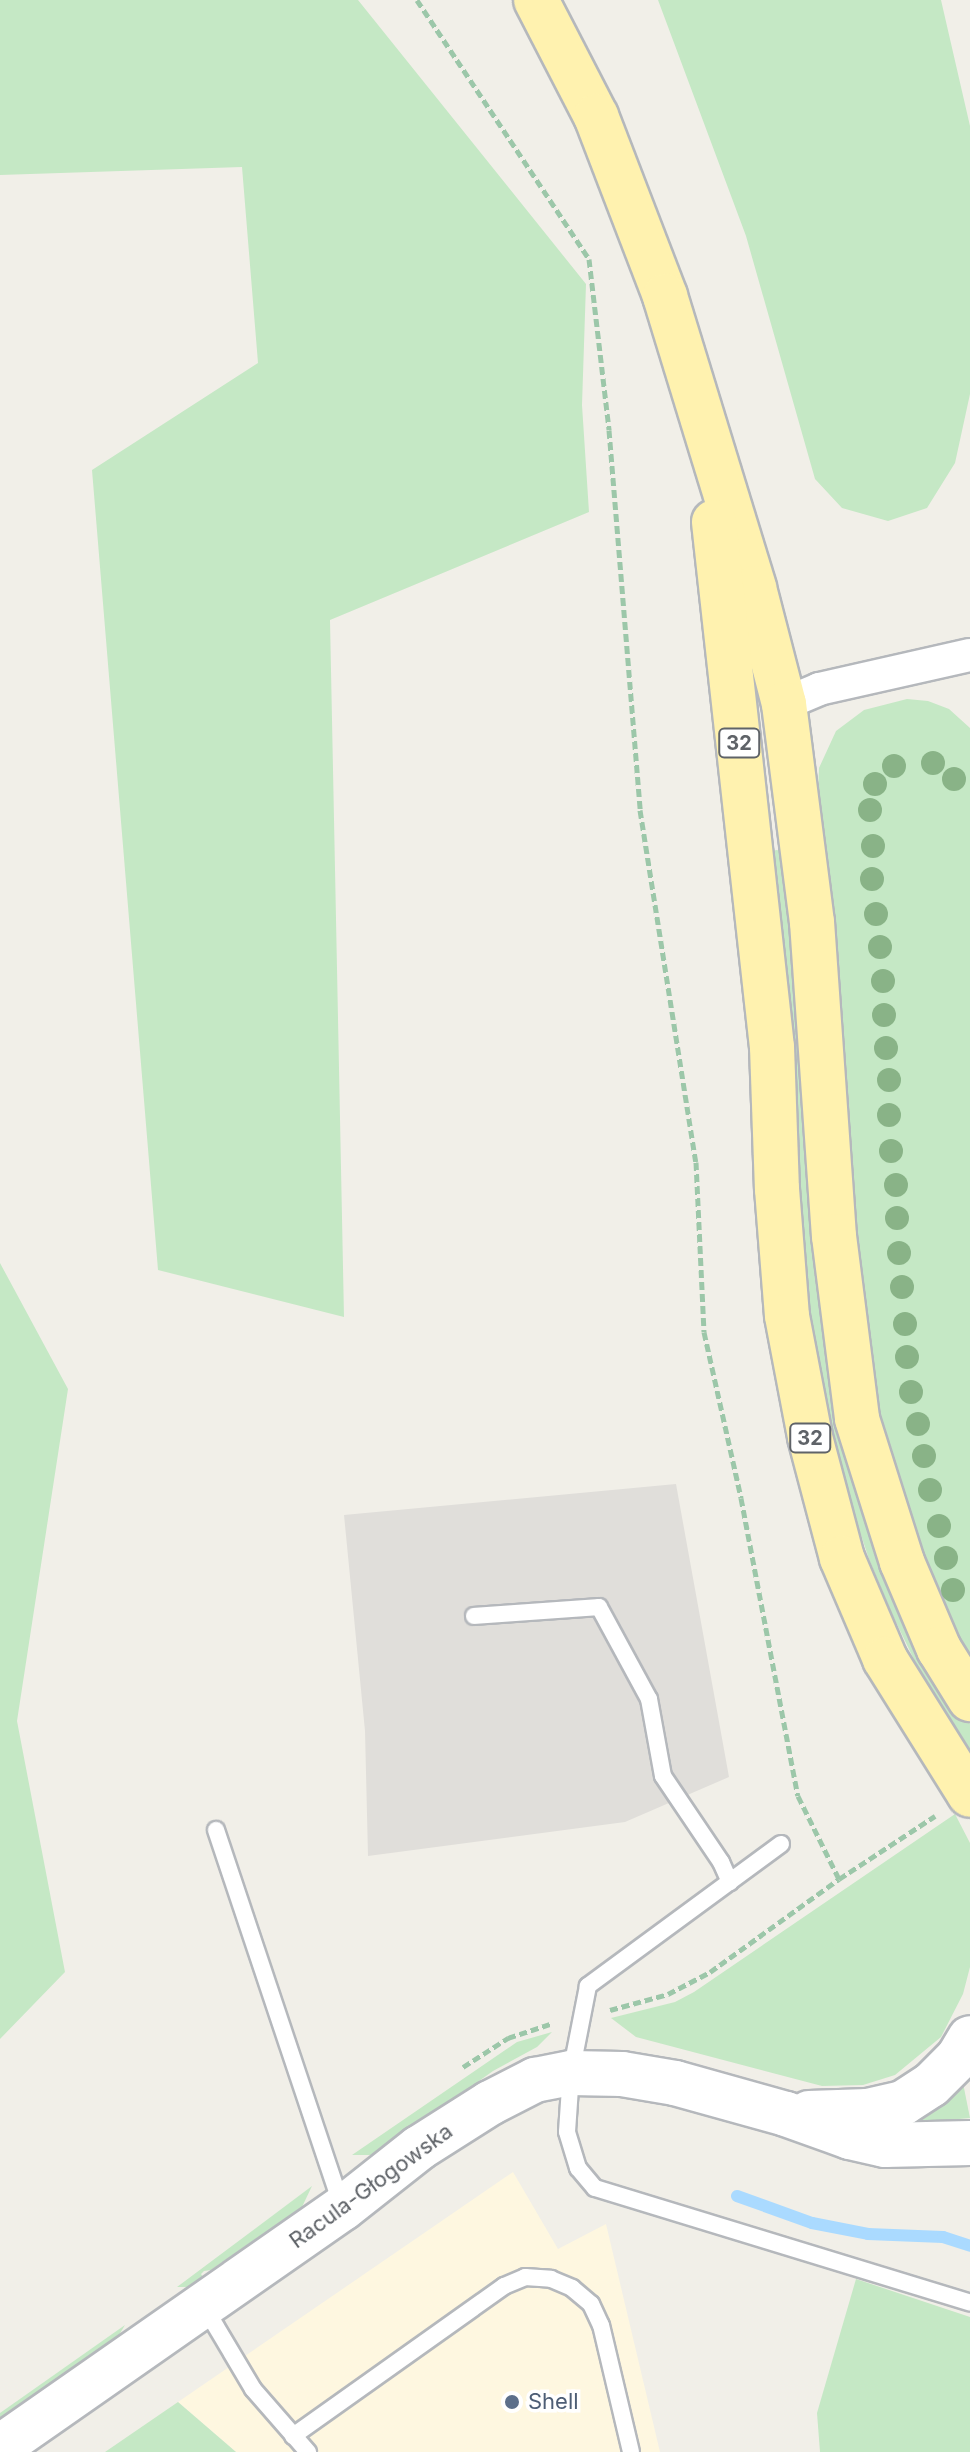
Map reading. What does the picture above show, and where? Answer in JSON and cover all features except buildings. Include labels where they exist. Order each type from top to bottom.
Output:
[{"type":"main road","name":"32","points":[[536,0],[596,116],[665,296],[754,588],[784,704],[812,922],[835,1251],[857,1419],[902,1562],[939,1649],[970,1699]]},
{"type":"main road","name":"32","points":[[707,440],[721,607],[751,832],[772,1047],[777,1189],[787,1316],[810,1437],[842,1558],[953,1805]]},
{"type":"street","points":[[784,704],[819,689],[970,655]]},
{"type":"street","name":"Racula-Głogowska","points":[[786,2114],[868,2111],[903,2103],[931,2085],[958,2058],[970,2038]]},
{"type":"street","name":"Racula-Głogowska","points":[[0,2447],[343,2208],[419,2148],[490,2103],[535,2080],[571,2073],[622,2074],[675,2083],[885,2145],[970,2143]]},
{"type":"lane","points":[[474,1616],[599,1607],[649,1699],[663,1776],[721,1862],[730,1882]]},
{"type":"lane","points":[[216,1830],[343,2208]]},
{"type":"lane","points":[[781,1844],[588,1986],[571,2073],[567,2132],[578,2168],[595,2188],[970,2303]]},
{"type":"lane","points":[[293,2436],[504,2286],[525,2277],[551,2279],[572,2288],[591,2304],[601,2325],[631,2452]]},
{"type":"lane","points":[[203,2306],[253,2389],[308,2452]]},
{"type":"path","points":[[417,0],[589,259],[609,430],[640,810],[696,1162],[704,1332],[741,1498],[798,1796],[839,1879]]},
{"type":"path","points":[[580,2018],[668,1994],[710,1972],[839,1879],[953,1805]]},
{"type":"shaded area","points":[[676,1484],[729,1777],[625,1822],[368,1856],[365,1731],[344,1515]]},
{"type":"shaded area","points":[[513,2172],[558,2249],[606,2224],[660,2452],[236,2452],[178,2402]]},
{"type":"green space","points":[[0,0],[358,0],[586,284],[582,405],[589,512],[330,620],[344,1317],[158,1270],[92,470],[258,363],[242,167],[0,175]]},
{"type":"green space","points":[[658,0],[941,0],[970,126],[970,394],[955,463],[927,508],[888,521],[842,508],[815,479],[746,236]]},
{"type":"green space","points":[[907,699],[928,701],[949,709],[970,728],[970,1669],[915,1554],[866,1389],[837,1059],[832,901],[818,791],[819,768],[836,731],[864,710]]},
{"type":"green space","points":[[771,851],[782,852],[796,968],[825,1280],[951,1692],[970,1724],[970,1756],[936,1705],[892,1614],[869,1559],[834,1454],[811,1324],[784,1044]]},
{"type":"green space","points":[[0,1263],[68,1389],[17,1721],[65,1972],[0,2039]]},
{"type":"green space","points":[[955,1814],[970,1843],[970,1967],[963,1994],[941,2037],[895,2075],[863,2085],[822,2086],[636,2037],[611,2018],[675,2002],[694,1992]]},
{"type":"green space","points":[[552,2032],[537,2047],[493,2071],[375,2155],[352,2155],[517,2042]]},
{"type":"green space","points":[[963,2083],[970,2118],[905,2124]]},
{"type":"green space","points":[[312,2186],[302,2207],[211,2270],[204,2271],[201,2274],[203,2277],[187,2287],[177,2287]]},
{"type":"green space","points":[[856,2279],[970,2317],[970,2452],[820,2452],[817,2413]]},
{"type":"green space","points":[[125,2325],[119,2335],[0,2420],[0,2413]]},
{"type":"green space","points":[[178,2402],[236,2452],[105,2452]]},
{"type":"waterway","points":[[737,2196],[812,2223],[868,2234],[943,2237],[970,2246]]},
{"type":"place","name":"Shell","points":[[512,2402]]}]
